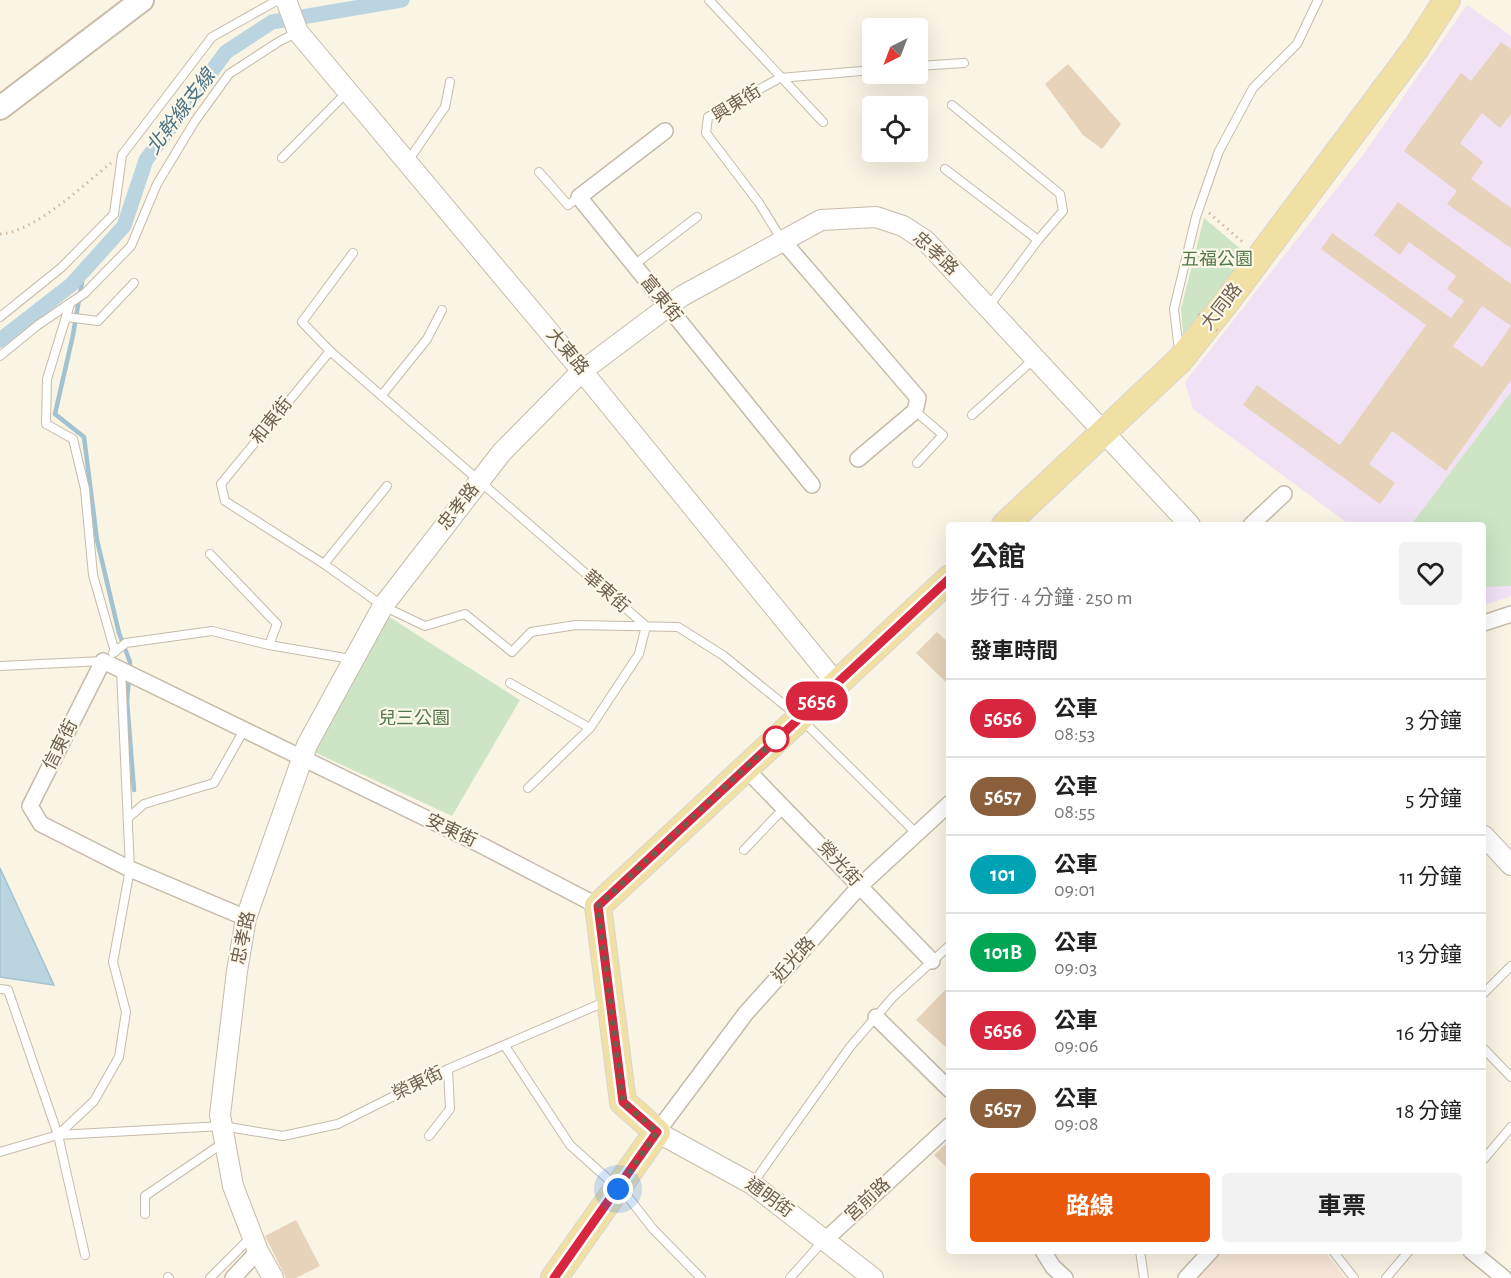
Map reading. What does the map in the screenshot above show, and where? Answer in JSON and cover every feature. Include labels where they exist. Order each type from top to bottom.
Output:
[{"type":"main road","points":[[0,108],[142,0]]},
{"type":"main road","name":"大同路","points":[[1008,522],[1180,360],[1416,48],[1446,0]]},
{"type":"main road","points":[[554,1278],[657,1132],[623,1102],[598,906],[946,582]]},
{"type":"street","points":[[286,0],[295,28]]},
{"type":"street","name":"大東路","points":[[295,28],[346,92],[408,162],[582,371],[836,683]]},
{"type":"street","points":[[579,197],[665,131]]},
{"type":"street","name":"富東街","points":[[579,197],[812,485]]},
{"type":"street","name":"忠孝路","points":[[273,1278],[255,1243],[233,1186],[220,1115],[246,918],[302,758],[383,606],[502,452],[582,371],[682,296],[821,220],[876,217],[903,226],[926,241],[1187,522]]},
{"type":"street","points":[[783,241],[918,398],[915,411],[858,459]]},
{"type":"street","points":[[1254,522],[1284,494]]},
{"type":"street","points":[[1486,622],[1511,614]]},
{"type":"street","points":[[109,656],[121,670],[302,758]]},
{"type":"street","name":"信東街","points":[[109,656],[30,806],[41,824],[130,869],[246,918]]},
{"type":"street","name":"安東街","points":[[302,758],[481,844],[598,906]]},
{"type":"street","name":"榮光街","points":[[745,768],[932,961]]},
{"type":"street","name":"近光路","points":[[657,1132],[746,1013],[860,886],[946,807]]},
{"type":"street","points":[[1486,838],[1511,865]]},
{"type":"street","points":[[876,1017],[946,1086]]},
{"type":"street","name":"宮前路","points":[[825,1240],[946,1129]]},
{"type":"street","name":"通明街","points":[[657,1132],[752,1184],[873,1278]]},
{"type":"street","points":[[233,1278],[255,1243]]},
{"type":"street","points":[[1045,1254],[1053,1267],[1065,1278]]},
{"type":"street","points":[[1186,1278],[1207,1254]]},
{"type":"street","points":[[1476,1254],[1504,1278]]},
{"type":"lane","points":[[0,317],[62,267],[114,214],[122,155],[212,37],[278,0]]},
{"type":"lane","points":[[709,0],[823,122]]},
{"type":"lane","points":[[1180,360],[1174,309],[1200,206],[1219,151],[1252,88],[1297,44],[1318,0]]},
{"type":"lane","points":[[0,356],[38,325],[85,293],[131,246],[157,183],[195,121],[229,74],[280,41],[295,28]]},
{"type":"lane","points":[[928,65],[964,63]]},
{"type":"lane","name":"興東街","points":[[783,241],[759,203],[706,134],[708,117],[780,78],[862,71]]},
{"type":"lane","points":[[408,162],[445,107],[450,82]]},
{"type":"lane","points":[[282,158],[346,92]]},
{"type":"lane","points":[[952,105],[1060,194],[1063,212],[1038,240],[988,308]]},
{"type":"lane","points":[[945,169],[1038,240]]},
{"type":"lane","points":[[539,172],[568,205],[579,197]]},
{"type":"lane","points":[[634,265],[697,217]]},
{"type":"lane","points":[[353,253],[302,322],[330,351],[478,483]]},
{"type":"lane","points":[[66,318],[98,321],[134,283]]},
{"type":"lane","points":[[69,304],[47,379],[46,424],[73,439],[85,489],[93,575],[109,656]]},
{"type":"lane","points":[[382,395],[427,339],[442,310]]},
{"type":"lane","name":"和東街","points":[[330,351],[221,484],[225,501],[324,564],[383,606],[425,626],[465,614],[513,652],[531,632],[576,625],[646,626]]},
{"type":"lane","points":[[972,415],[1034,359]]},
{"type":"lane","points":[[915,411],[943,435],[917,463]]},
{"type":"lane","name":"華東街","points":[[478,483],[646,626],[639,654],[590,728],[528,788]]},
{"type":"lane","points":[[324,564],[387,486]]},
{"type":"lane","points":[[210,554],[277,624],[269,645]]},
{"type":"lane","points":[[646,626],[678,627],[724,656],[799,717],[916,833]]},
{"type":"lane","points":[[0,666],[109,656],[126,643],[212,631],[269,645],[353,659]]},
{"type":"lane","points":[[0,1152],[58,1135],[94,1101],[119,1057],[126,1012],[113,962],[130,869],[121,670]]},
{"type":"lane","points":[[510,683],[590,728]]},
{"type":"lane","points":[[128,818],[144,804],[214,783],[244,730]]},
{"type":"lane","points":[[744,850],[785,807]]},
{"type":"lane","points":[[752,1184],[850,1047],[876,1017],[946,949]]},
{"type":"lane","points":[[1486,991],[1511,966]]},
{"type":"lane","points":[[0,988],[8,990],[58,1135],[85,1256]]},
{"type":"lane","name":"榮東街","points":[[58,1135],[283,1136],[338,1124],[448,1069],[609,1000]]},
{"type":"lane","points":[[505,1046],[570,1144],[628,1197],[653,1229],[701,1278]]},
{"type":"lane","points":[[1486,1051],[1511,1077]]},
{"type":"lane","points":[[429,1136],[450,1109],[448,1069]]},
{"type":"lane","points":[[1486,1157],[1511,1127]]},
{"type":"lane","points":[[146,1214],[145,1196],[224,1134]]},
{"type":"lane","name":"宮前路","points":[[790,1278],[825,1240]]},
{"type":"lane","points":[[210,1278],[255,1243]]},
{"type":"lane","points":[[1140,1254],[1144,1278]]},
{"type":"lane","points":[[1335,1254],[1354,1278]]},
{"type":"lane","points":[[1386,1278],[1406,1254]]},
{"type":"path","points":[[0,234],[12,233],[44,214],[122,155]]},
{"type":"path","points":[[1200,206],[1260,257]]},
{"type":"path","points":[[1198,314],[1218,331]]},
{"type":"shaded area","points":[[1467,5],[1511,36],[1511,596],[1486,604],[1486,522],[1346,522],[1193,409],[1185,382],[1363,155]]},
{"type":"shaded area","points":[[1216,1254],[1326,1254],[1345,1278],[1195,1278]]},
{"type":"green space","name":"五福公園","points":[[1204,218],[1250,257],[1183,334],[1181,309]]},
{"type":"green space","points":[[1511,392],[1511,586],[1486,587],[1486,522],[1413,522]]},
{"type":"green space","name":"兒三公園","points":[[386,615],[520,700],[452,816],[314,752]]},
{"type":"water","points":[[0,868],[54,985],[0,977]]},
{"type":"building","points":[[1501,42],[1511,49],[1511,114],[1500,128],[1482,113],[1460,143],[1483,162],[1471,179],[1511,208],[1511,248],[1447,204],[1457,191],[1404,151],[1461,73],[1471,81]]},
{"type":"building","points":[[1068,64],[1121,124],[1102,149],[1083,135],[1045,84]]},
{"type":"building","points":[[1398,202],[1511,284],[1511,326],[1511,380],[1446,471],[1392,431],[1369,464],[1395,483],[1380,504],[1243,405],[1257,385],[1340,445],[1426,325],[1321,249],[1332,233],[1451,318],[1464,301],[1447,289],[1456,276],[1409,242],[1400,255],[1374,235]],"holes":[[[1482,306],[1511,326],[1482,367],[1453,346]]]},
{"type":"building","points":[[937,632],[946,640],[946,682],[916,653]]},
{"type":"building","points":[[946,989],[946,1047],[916,1020]]},
{"type":"building","points":[[946,1144],[946,1167],[934,1155]]},
{"type":"building","points":[[296,1220],[320,1266],[296,1278],[286,1278],[265,1236]]},
{"type":"waterway","name":"北幹線支線","points":[[0,340],[71,285],[124,226],[146,160],[226,52],[272,22],[402,0]]},
{"type":"waterway","points":[[84,270],[73,335],[55,414],[84,437],[97,540],[119,633],[130,662],[127,701],[134,790]]},
{"type":"bus line","name":"5656","points":[[554,1278],[657,1132],[623,1102],[598,906],[946,582]]},
{"type":"route","points":[[618,1189],[657,1132],[623,1102],[598,906],[776,739]]}]
